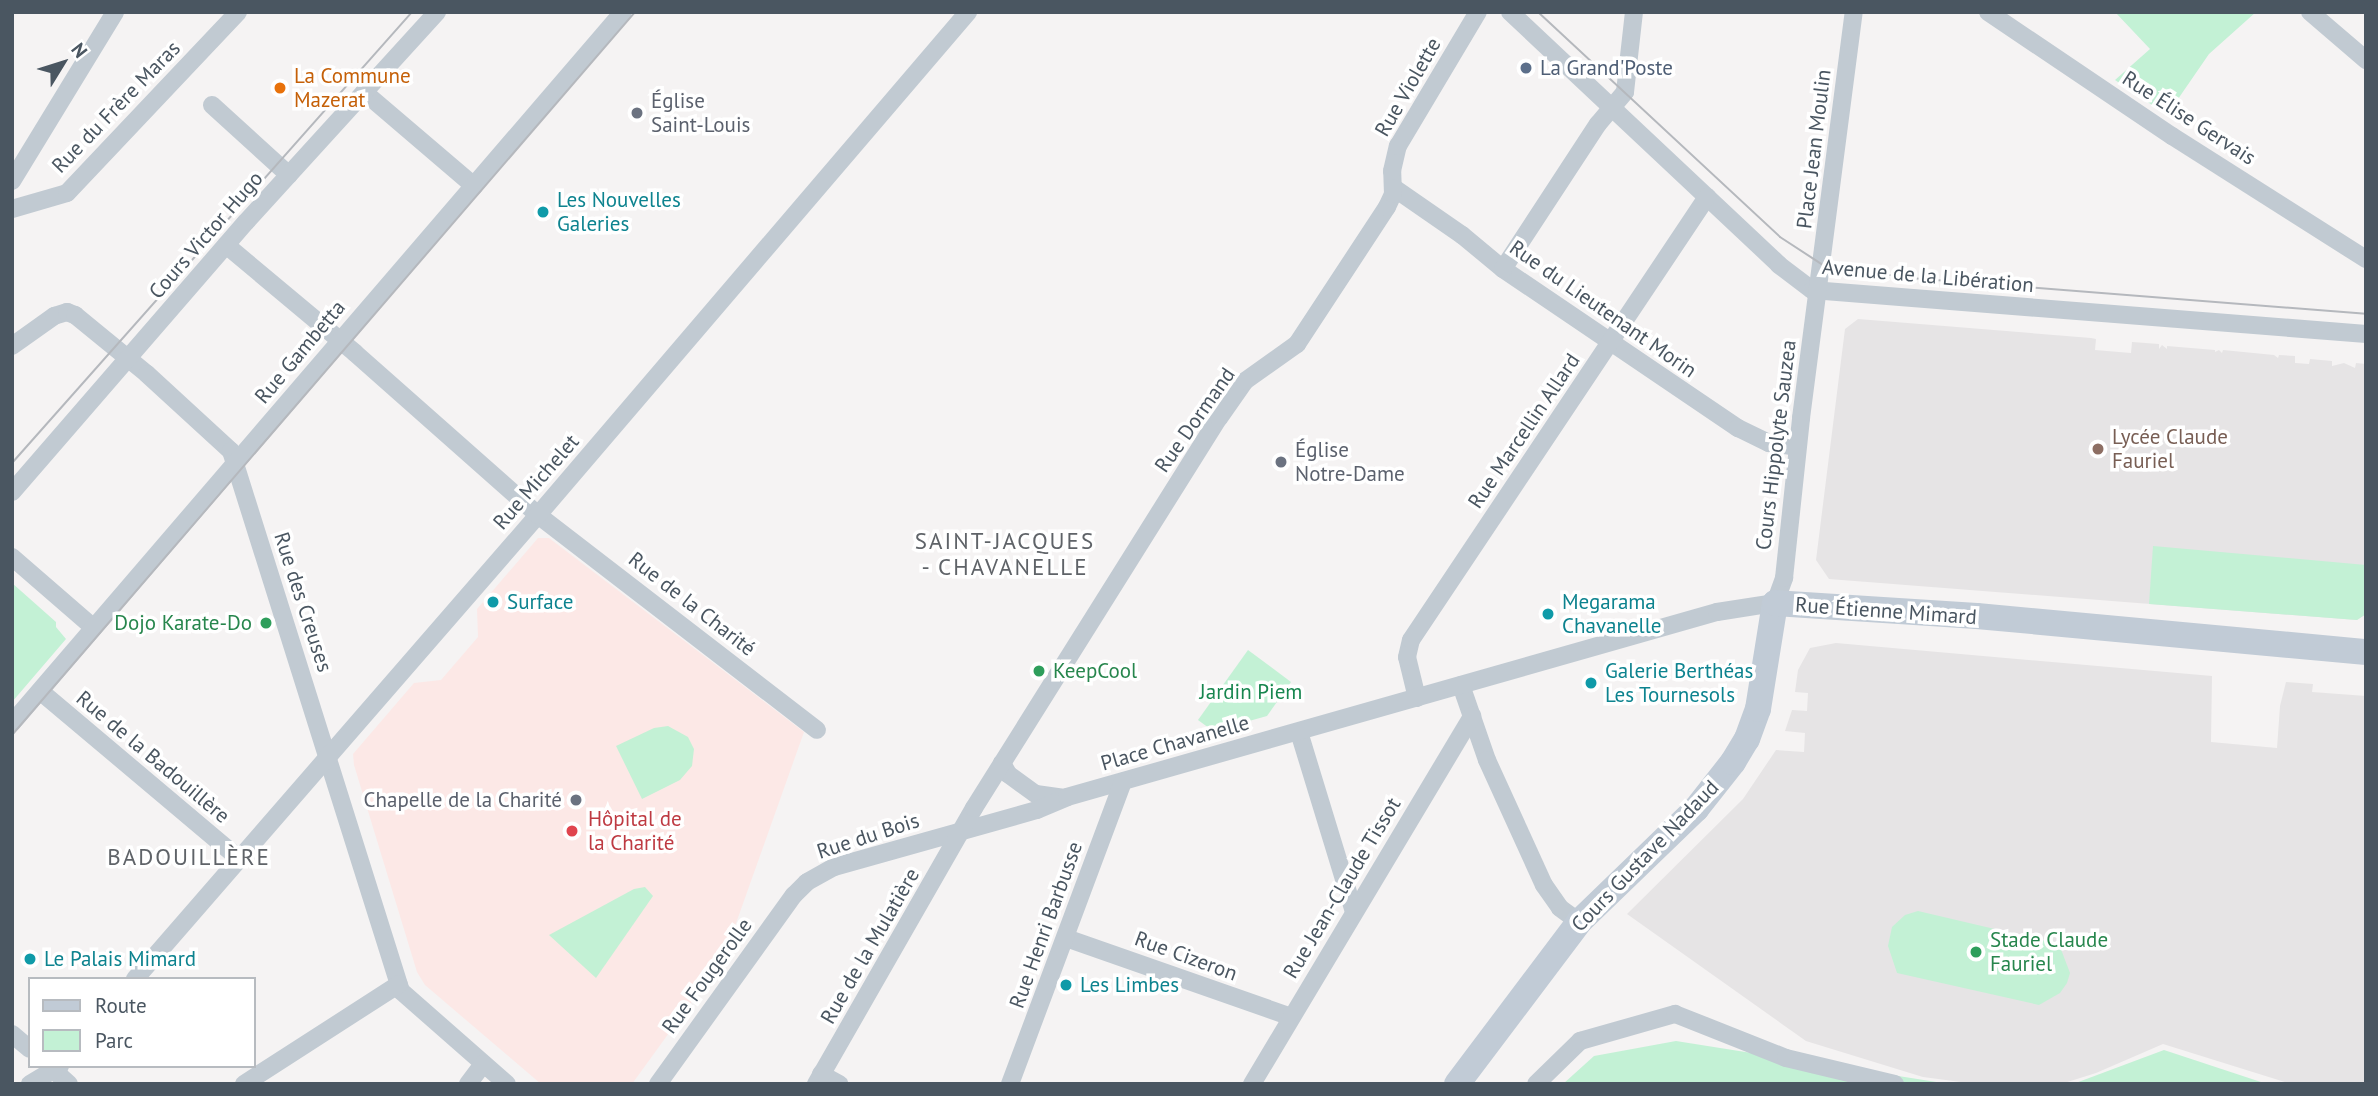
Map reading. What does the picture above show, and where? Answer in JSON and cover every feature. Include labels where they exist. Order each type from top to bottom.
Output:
[{"type":"main road","name":"Rue Étienne Mimard","points":[[1775,603],[2016,620],[2366,652]]},
{"type":"main road","name":"Cours Gustave Nadaud","points":[[1457,1084],[1579,922],[1696,809],[1733,762],[1747,739],[1758,709],[1775,603]]},
{"type":"street","points":[[12,181],[115,12]]},
{"type":"street","name":"Rue du Frère Maras","points":[[12,209],[67,193],[238,12]]},
{"type":"street","name":"Cours Victor Hugo","points":[[12,492],[226,245],[437,12]]},
{"type":"street","name":"Rue Gambetta","points":[[12,723],[623,12]]},
{"type":"street","name":"Rue Michelet","points":[[137,977],[538,515],[968,12]]},
{"type":"street","name":"Rue Violette","points":[[1394,188],[1392,171],[1398,146],[1478,12]]},
{"type":"street","name":"Avenue de la Libération","points":[[1510,12],[1796,280],[1818,291],[2366,334]]},
{"type":"street","points":[[1503,269],[1611,107],[1625,92],[1634,12]]},
{"type":"street","name":"Place Jean Moulin","points":[[1818,291],[1825,256],[1854,12]]},
{"type":"street","name":"Rue Élise Gervais","points":[[1988,12],[2172,136],[2366,260]]},
{"type":"street","points":[[2310,12],[2366,60]]},
{"type":"street","points":[[364,92],[474,186]]},
{"type":"street","points":[[212,105],[289,175]]},
{"type":"street","name":"Rue du Lieutenant Morin","points":[[1394,188],[1462,235],[1503,269],[1738,428],[1769,443],[1797,447]]},
{"type":"street","name":"Rue Dormand","points":[[1002,763],[1128,559],[1245,380],[1273,363],[1303,336],[1387,207],[1394,188]]},
{"type":"street","name":"Rue Marcellin Allard","points":[[1418,698],[1408,657],[1411,640],[1707,197]]},
{"type":"street","name":"Rue de la Charité","points":[[226,245],[340,340],[538,515],[817,730]]},
{"type":"street","name":"Cours Hippolyte Sauzea","points":[[1775,603],[1784,578],[1797,447],[1818,291]]},
{"type":"street","points":[[12,346],[54,316],[67,312],[75,315],[219,438],[236,462]]},
{"type":"street","name":"Rue des Creuses","points":[[236,462],[401,988]]},
{"type":"street","points":[[12,557],[94,628]]},
{"type":"street","name":"Rue Étienne Mimard","points":[[1418,698],[1717,612],[1775,603]]},
{"type":"street","points":[[1461,685],[1487,760],[1544,885],[1560,908],[1579,922]]},
{"type":"street","name":"Rue de la Badouillère","points":[[40,691],[238,858]]},
{"type":"street","name":"Place Chavanelle","points":[[1002,763],[1007,774],[1036,794],[1056,799],[1418,698]]},
{"type":"street","name":"Rue Jean-Claude Tissot","points":[[1252,1084],[1472,716]]},
{"type":"street","points":[[1299,732],[1354,912]]},
{"type":"street","points":[[962,831],[1002,763]]},
{"type":"street","name":"Rue Henri Barbusse","points":[[1010,1084],[1123,782]]},
{"type":"street","name":"Place Chavanelle","points":[[962,831],[1037,810],[1067,797]]},
{"type":"street","name":"Rue du Bois","points":[[794,895],[807,882],[834,867],[962,831]]},
{"type":"street","name":"Rue de la Mulatière","points":[[819,1079],[962,831]]},
{"type":"street","name":"Rue Fougerolle","points":[[658,1084],[794,895]]},
{"type":"street","name":"Rue Cizeron","points":[[1066,937],[1291,1017]]},
{"type":"street","points":[[244,1084],[401,988],[507,1084]]},
{"type":"street","points":[[1535,1084],[1580,1041],[1675,1014],[1786,1058],[1895,1084]]},
{"type":"street","points":[[12,1034],[28,1047]]},
{"type":"street","points":[[468,1084],[484,1063]]},
{"type":"street","points":[[30,1084],[58,1072]]},
{"type":"street","points":[[819,1079],[839,1084]]},
{"type":"shaded area","name":"Lycée Claude Fauriel","points":[[1858,319],[2091,338],[2096,339],[2095,350],[2131,353],[2132,342],[2159,344],[2159,349],[2162,345],[2167,349],[2167,346],[2215,352],[2219,350],[2222,353],[2223,350],[2274,355],[2278,358],[2279,355],[2295,356],[2295,363],[2309,364],[2310,359],[2332,361],[2332,366],[2344,363],[2355,368],[2356,363],[2366,364],[2366,614],[2357,620],[1829,579],[1816,560],[1845,329]]},
{"type":"shaded area","name":"Hôpital de la Charité","points":[[538,538],[549,538],[804,732],[724,957],[632,1084],[541,1084],[425,985],[417,972],[354,765],[353,754],[414,683],[441,680],[478,637],[477,609]]},
{"type":"shaded area","points":[[1836,643],[2212,676],[2211,742],[2277,748],[2280,706],[2286,682],[2313,684],[2312,692],[2366,696],[2366,1084],[2291,1084],[2163,1044],[2096,1073],[2061,1084],[1976,1084],[1923,1077],[1806,1041],[1627,914],[1743,799],[1776,750],[1804,752],[1805,733],[1785,731],[1792,710],[1807,711],[1808,693],[1795,692],[1798,670],[1810,648]]},
{"type":"green space","points":[[2115,12],[2256,12],[2209,54],[2167,115],[2115,80],[2150,49]]},
{"type":"green space","points":[[2153,546],[2366,565],[2366,614],[2357,620],[2149,604]]},
{"type":"green space","points":[[12,583],[56,622],[56,627],[66,639],[12,702]]},
{"type":"green space","name":"Jardin Piem","points":[[1248,650],[1291,682],[1267,716],[1213,731],[1198,720]]},
{"type":"green space","points":[[668,726],[688,737],[694,749],[692,766],[680,780],[642,799],[616,746],[654,728]]},
{"type":"green space","points":[[645,887],[653,896],[596,978],[549,935],[634,889]]},
{"type":"green space","name":"Stade Claude Fauriel","points":[[1918,911],[2059,944],[2070,973],[2067,983],[2060,993],[2039,1005],[1897,973],[1888,946],[1892,927],[1905,915]]},
{"type":"green space","points":[[1676,1041],[1949,1084],[1563,1084],[1594,1056]]},
{"type":"green space","points":[[2164,1050],[2267,1084],[2073,1084]]},
{"type":"tram line","points":[[12,463],[412,12]]},
{"type":"tram line","points":[[12,735],[635,12]]},
{"type":"tram line","points":[[1538,12],[1780,237],[1823,265],[1910,278],[2366,314]]},
{"type":"place","name":"La Grand'Poste","points":[[1526,68]]},
{"type":"place","name":"La Commune Mazerat","points":[[280,88]]},
{"type":"place","name":"Église Saint-Louis","points":[[637,113]]},
{"type":"place","name":"Les Nouvelles Galeries","points":[[543,212]]},
{"type":"place","name":"Lycée Claude Fauriel","points":[[2098,449]]},
{"type":"place","name":"Église Notre-Dame","points":[[1281,462]]},
{"type":"place","name":"Surface","points":[[493,602]]},
{"type":"place","name":"Megarama Chavanelle","points":[[1548,614]]},
{"type":"place","name":"Dojo Karate-Do","points":[[266,623]]},
{"type":"place","name":"KeepCool","points":[[1039,671]]},
{"type":"place","name":"Galerie Berthéas Les Tournesols","points":[[1591,683]]},
{"type":"place","name":"Chapelle de la Charité","points":[[576,800]]},
{"type":"place","name":"Hôpital de la Charité","points":[[572,831]]},
{"type":"place","name":"Stade Claude Fauriel","points":[[1976,952]]},
{"type":"place","name":"Le Palais Mimard","points":[[30,959]]},
{"type":"place","name":"Les Limbes","points":[[1066,985]]},
{"type":"district","name":"SAINT-JACQUES - CHAVANELLE","points":[[1005,554]]},
{"type":"district","name":"BADOUILLÈRE","points":[[189,857]]}]
